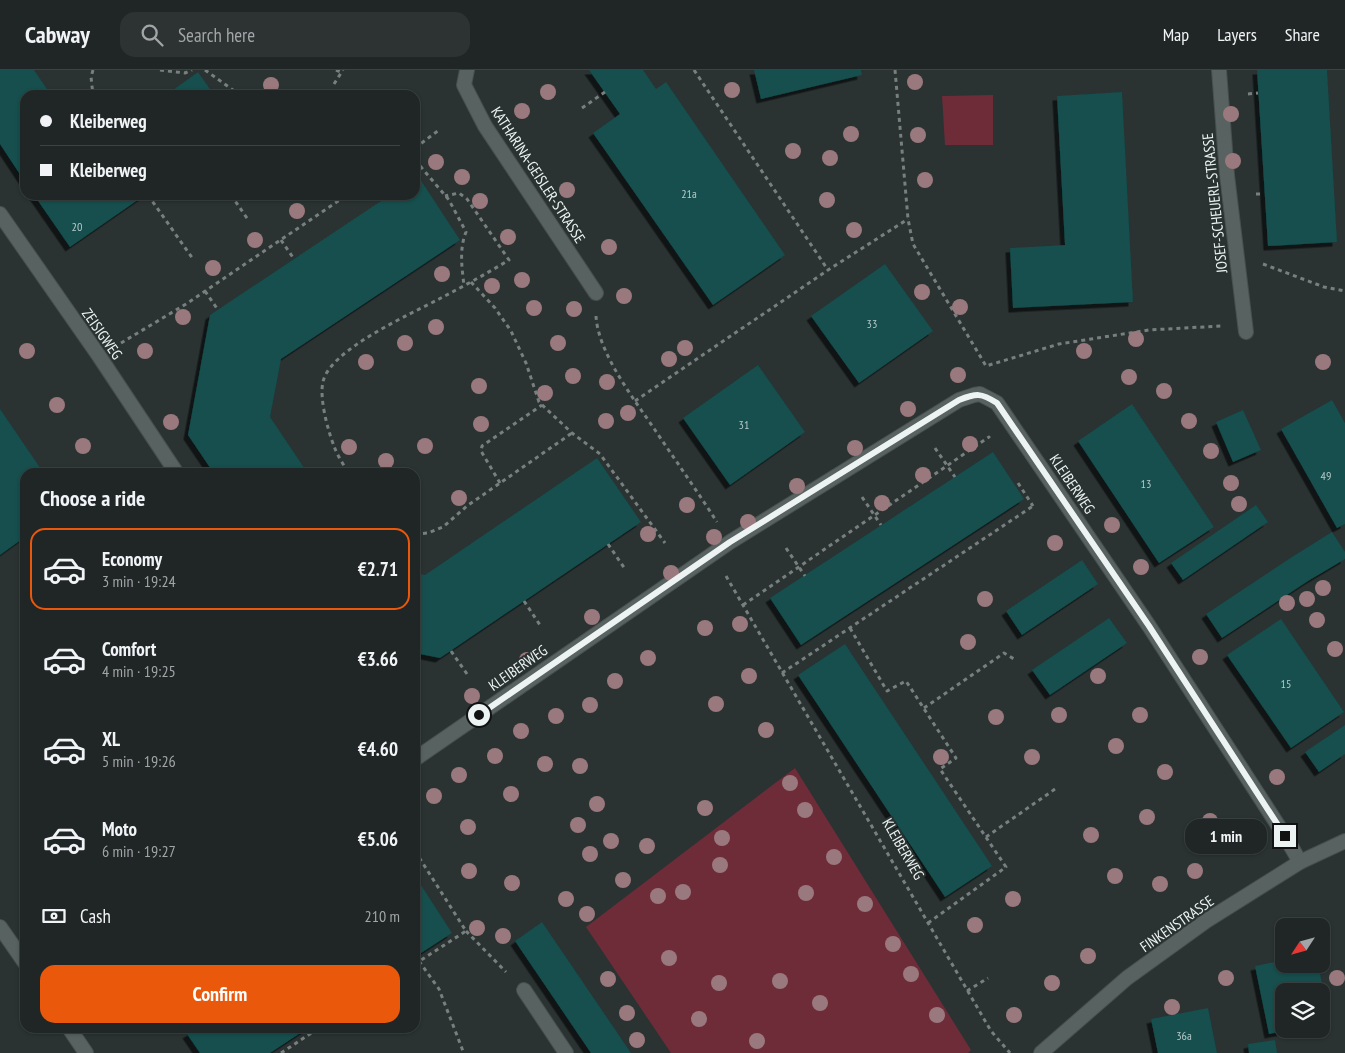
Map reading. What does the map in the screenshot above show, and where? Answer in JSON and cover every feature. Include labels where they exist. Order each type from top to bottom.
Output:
[{"type":"street","name":"KATHARINA-GEISLER-STRASSE","points":[[467,70],[464,85],[485,126],[596,293]]},
{"type":"street","name":"JOSEF-SCHEUERL-STRASSE","points":[[1219,70],[1227,175],[1245,328]]},
{"type":"street","name":"ZEISIGWEG","points":[[0,214],[99,356],[173,468]]},
{"type":"street","name":"KLEIBERWEG","points":[[420,756],[730,542],[959,400],[974,394],[980,394],[997,403],[1149,626],[1300,862]]},
{"type":"street","name":"FINKENSTRASSE","points":[[1041,1053],[1127,978],[1206,921],[1300,862],[1345,841]]},
{"type":"street","points":[[0,927],[20,956]]},
{"type":"street","points":[[524,990],[566,1053]]},
{"type":"street","points":[[72,1033],[86,1053]]},
{"type":"path","points":[[92,90],[91,77],[93,70]]},
{"type":"path","points":[[160,70],[186,73],[192,70]]},
{"type":"path","points":[[205,70],[233,90]]},
{"type":"path","points":[[334,84],[342,71],[336,70]]},
{"type":"path","points":[[694,70],[828,270]]},
{"type":"path","points":[[896,70],[908,219],[913,244],[986,366],[1059,344],[1149,330],[1245,328]]},
{"type":"path","points":[[582,108],[604,92]]},
{"type":"path","points":[[1248,94],[1258,93]]},
{"type":"path","points":[[420,144],[440,130]]},
{"type":"path","points":[[420,166],[445,196],[466,232],[462,241],[464,286]]},
{"type":"path","points":[[346,468],[334,446],[325,415],[322,394],[323,380],[331,367],[376,332],[509,260],[467,199],[459,193],[445,196]]},
{"type":"path","points":[[1256,194],[1264,194]]},
{"type":"path","points":[[151,200],[192,259]]},
{"type":"path","points":[[234,200],[250,221]]},
{"type":"path","points":[[99,356],[186,304],[340,200]]},
{"type":"path","points":[[635,401],[828,270],[908,219]]},
{"type":"path","points":[[281,240],[294,259]]},
{"type":"path","points":[[1236,255],[1324,287],[1345,291]]},
{"type":"path","points":[[471,282],[495,308],[510,331],[526,363],[539,402],[600,454],[665,543]]},
{"type":"path","points":[[206,291],[218,310]]},
{"type":"path","points":[[596,293],[596,322],[608,357],[635,401],[730,542]]},
{"type":"path","points":[[500,483],[481,451],[482,446],[542,405]]},
{"type":"path","points":[[420,534],[428,533],[443,527],[468,506],[572,432]]},
{"type":"path","points":[[743,605],[988,437]]},
{"type":"path","points":[[935,448],[955,477]]},
{"type":"path","points":[[782,673],[1057,491]]},
{"type":"path","points":[[862,497],[881,526]]},
{"type":"path","points":[[608,544],[625,569]]},
{"type":"path","points":[[786,548],[804,576]]},
{"type":"path","name":"KLEIBERWEG","points":[[713,554],[967,991],[991,1031],[1010,1053]]},
{"type":"path","points":[[524,602],[540,625]]},
{"type":"path","points":[[850,628],[887,691],[906,681],[924,708],[956,758],[940,768],[1006,867],[928,923]]},
{"type":"path","points":[[451,651],[467,674]]},
{"type":"path","points":[[924,708],[1004,653],[1014,659]]},
{"type":"path","points":[[986,837],[1058,787]]},
{"type":"path","points":[[420,860],[466,931],[524,990]]},
{"type":"path","points":[[463,1051],[439,989],[420,961],[466,931]]},
{"type":"path","points":[[967,991],[988,978]]},
{"type":"path","points":[[281,1053],[311,1033]]},
{"type":"shaded area","points":[[993,95],[993,145],[945,145],[942,96]]},
{"type":"shaded area","points":[[795,768],[971,1050],[968,1053],[671,1053],[586,927]]},
{"type":"building","points":[[0,70],[34,70],[48,90],[20,90],[20,174],[0,144]]},
{"type":"building","points":[[589,70],[643,70],[656,89],[666,82],[785,255],[713,305],[593,133],[620,114]]},
{"type":"building","points":[[754,70],[861,70],[862,75],[761,99]]},
{"type":"building","points":[[1257,70],[1327,70],[1337,242],[1268,246]]},
{"type":"building","points":[[198,72],[211,90],[173,90]]},
{"type":"building","points":[[1122,92],[1133,302],[1013,308],[1010,248],[1065,245],[1057,96]]},
{"type":"building","points":[[420,179],[460,240],[281,359],[270,417],[304,468],[210,468],[188,435],[210,315],[382,200],[420,200]]},
{"type":"building","points":[[37,200],[138,200],[70,247]]},
{"type":"building","points":[[885,264],[933,331],[859,383],[811,316]]},
{"type":"building","points":[[758,365],[805,432],[730,485],[683,418]]},
{"type":"building","points":[[1332,400],[1345,423],[1345,524],[1337,528],[1281,429]]},
{"type":"building","points":[[1132,404],[1214,527],[1159,563],[1078,441]]},
{"type":"building","points":[[0,409],[40,468],[20,468],[20,541],[0,555]]},
{"type":"building","points":[[1243,410],[1261,450],[1233,462],[1216,422]]},
{"type":"building","points":[[993,452],[1024,499],[801,645],[770,598]]},
{"type":"building","points":[[597,458],[641,522],[440,658],[420,654],[420,574],[425,575]]},
{"type":"building","points":[[1256,505],[1268,522],[1183,580],[1171,563]]},
{"type":"building","points":[[1332,532],[1345,552],[1345,559],[1222,638],[1206,614]]},
{"type":"building","points":[[1082,560],[1098,584],[1022,635],[1006,611]]},
{"type":"building","points":[[1109,618],[1127,643],[1050,695],[1032,670]]},
{"type":"building","points":[[1281,619],[1344,712],[1291,748],[1227,655]]},
{"type":"building","points":[[845,644],[992,866],[945,897],[798,675]]},
{"type":"building","points":[[1345,725],[1345,754],[1319,772],[1305,752]]},
{"type":"building","points":[[420,884],[452,933],[420,954]]},
{"type":"building","points":[[542,922],[631,1053],[591,1053],[515,941]]},
{"type":"building","points":[[1275,962],[1275,973],[1320,973],[1322,983],[1275,983],[1275,1033],[1269,1034],[1255,966]]},
{"type":"building","points":[[1208,1008],[1217,1053],[1158,1053],[1151,1019]]},
{"type":"building","points":[[300,1033],[270,1053],[200,1053],[187,1034]]},
{"type":"building","points":[[1275,1040],[1277,1053],[1249,1053],[1248,1044]]},
{"type":"route","points":[[479,715],[730,542],[959,400],[974,394],[980,394],[997,403],[1149,626],[1285,836]]}]
